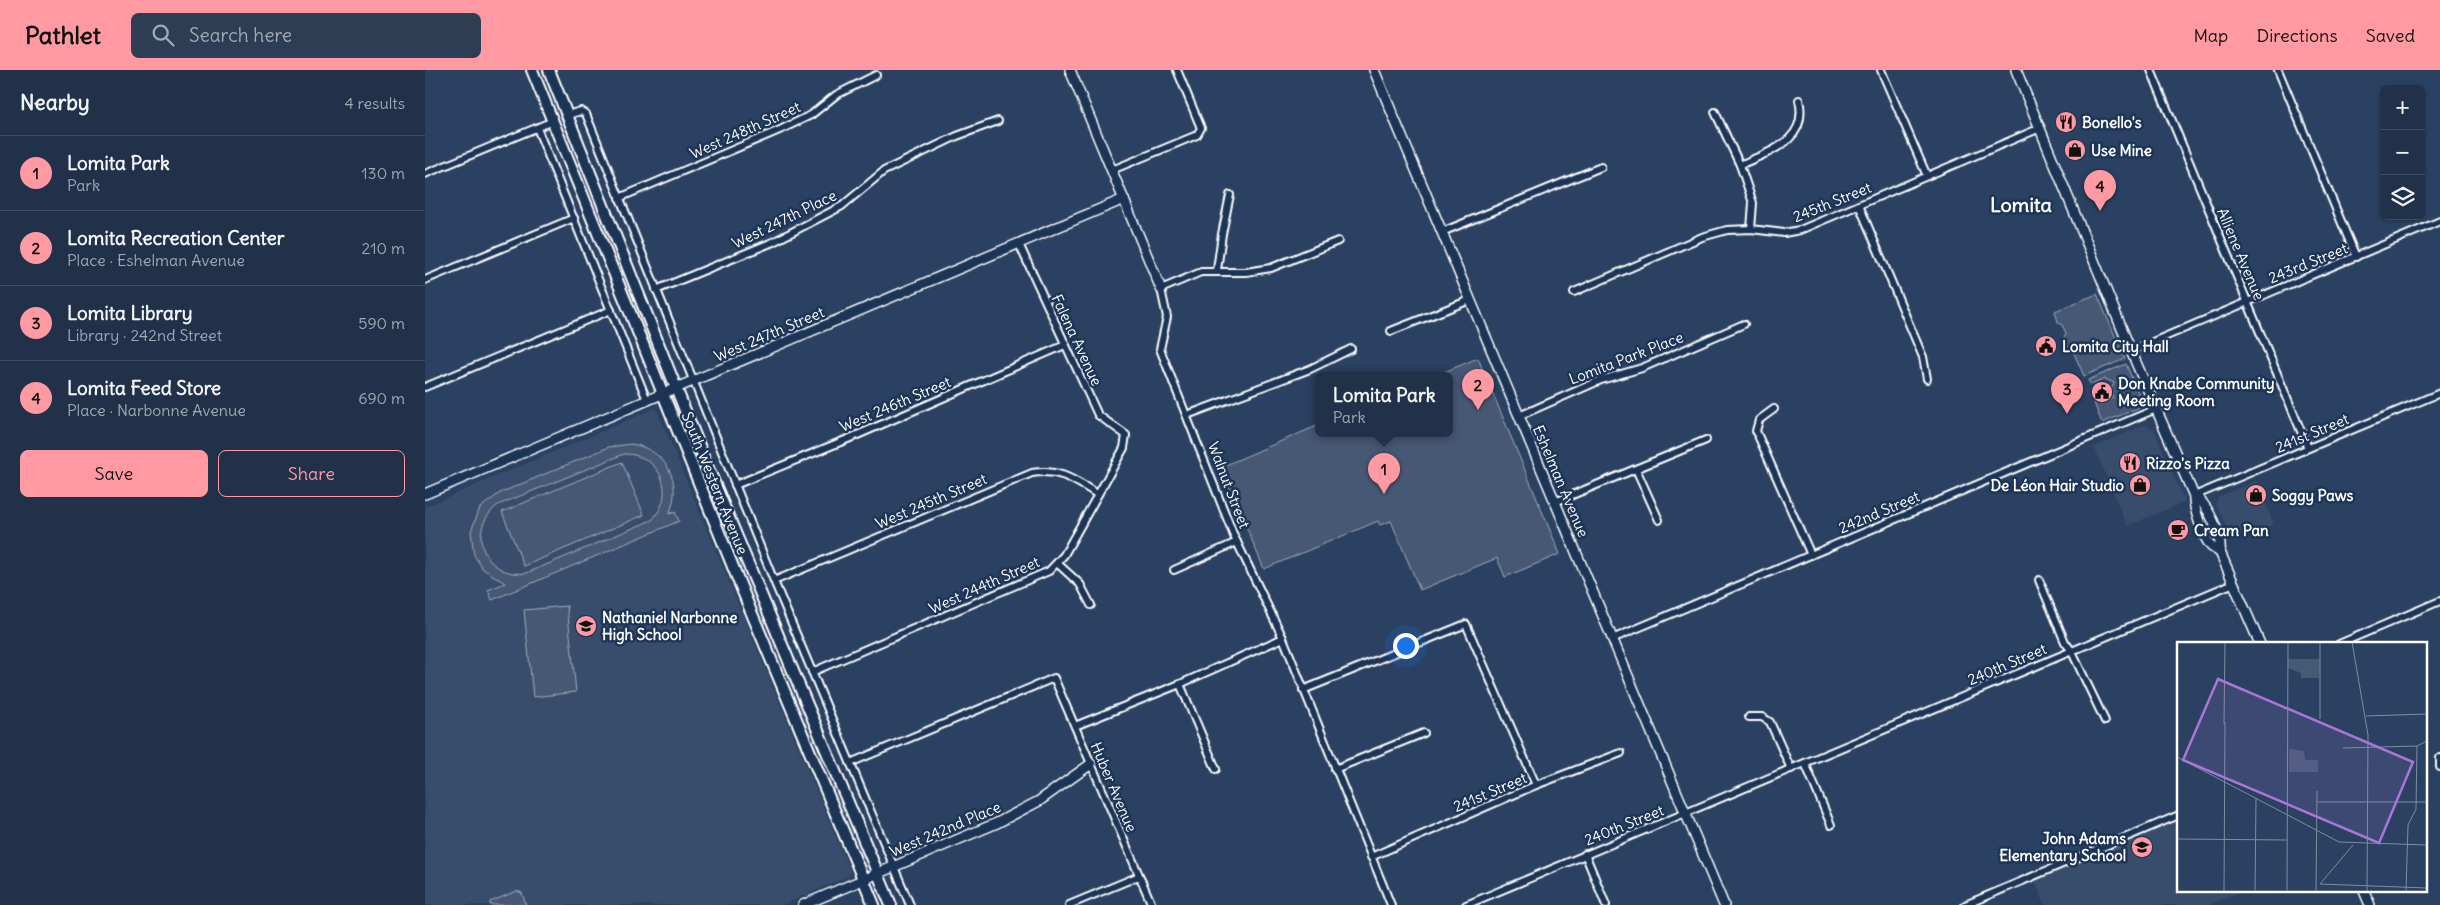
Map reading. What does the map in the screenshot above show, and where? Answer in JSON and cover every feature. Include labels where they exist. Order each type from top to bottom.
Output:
[{"type":"main road","name":"South Western Avenue","points":[[532,70],[662,393],[874,905]]},
{"type":"main road","name":"South Western Avenue","points":[[549,70],[677,387],[891,905]]},
{"type":"street","name":"Walnut Street","points":[[1070,70],[1161,289],[1167,317],[1160,349],[1237,542],[1283,638],[1391,905]]},
{"type":"street","points":[[1112,170],[1197,136],[1201,128],[1177,70]]},
{"type":"street","name":"Eshelman Avenue","points":[[1374,70],[1723,904]]},
{"type":"street","points":[[1881,70],[1927,176]]},
{"type":"street","points":[[2016,70],[2038,129],[2131,351],[2194,496],[2203,500],[2221,542],[2220,552],[2259,642]]},
{"type":"street","name":"Alliene Avenue","points":[[2151,70],[2308,448]]},
{"type":"street","points":[[2278,70],[2356,257]]},
{"type":"street","name":"West 248th Street","points":[[619,198],[811,115],[836,95],[876,75]]},
{"type":"street","points":[[1740,165],[1780,147],[1789,140],[1800,122],[1802,112],[1799,100]]},
{"type":"street","name":"South Western Avenue","points":[[567,115],[581,110],[586,114],[774,581],[892,866],[910,905]]},
{"type":"street","points":[[1715,112],[1740,165],[1753,203],[1751,229]]},
{"type":"street","points":[[425,174],[553,121]]},
{"type":"street","name":"West 247th Place","points":[[656,290],[773,242],[842,206],[884,171],[957,136],[998,121]]},
{"type":"street","points":[[537,128],[647,400]]},
{"type":"street","name":"245th Street","points":[[1574,292],[1702,237],[1727,230],[1751,229],[1784,233],[1800,230],[2038,129]]},
{"type":"street","points":[[1442,232],[1601,167]]},
{"type":"street","points":[[1217,270],[1231,195]]},
{"type":"street","name":"West 247th Street","points":[[425,494],[1123,199]]},
{"type":"street","points":[[1859,205],[1923,357],[1927,379]]},
{"type":"street","points":[[425,280],[573,218]]},
{"type":"street","name":"243rd Street","points":[[2131,351],[2440,221]]},
{"type":"street","points":[[1161,289],[1201,272],[1217,270],[1246,272],[1271,268],[1338,242]]},
{"type":"street","name":"Falena Avenue","points":[[1019,244],[1098,415],[1126,436]]},
{"type":"street","points":[[1391,331],[1470,300]]},
{"type":"street","points":[[425,387],[611,310]]},
{"type":"street","name":"Lomita Park Place","points":[[1519,416],[1601,380],[1641,368],[1744,324]]},
{"type":"street","name":"West 246th Street","points":[[735,485],[864,432],[1065,345]]},
{"type":"street","points":[[1187,415],[1310,369],[1351,349]]},
{"type":"street","name":"241st Street","points":[[2194,496],[2440,393]]},
{"type":"street","name":"242nd Street","points":[[1612,639],[2156,409]]},
{"type":"street","points":[[1774,410],[1759,420],[1756,431],[1811,555]]},
{"type":"street","name":"West 244th Street","points":[[812,672],[1039,577],[1057,563],[1124,448],[1126,436]]},
{"type":"street","points":[[1555,502],[1706,440]]},
{"type":"street","points":[[1636,469],[1659,520]]},
{"type":"street","name":"West 245th Street","points":[[774,581],[1032,473],[1048,471],[1063,473],[1097,494]]},
{"type":"street","points":[[1174,570],[1237,542]]},
{"type":"street","points":[[1057,563],[1080,584],[1091,605]]},
{"type":"street","points":[[2039,580],[2065,642],[2071,650],[2105,721]]},
{"type":"street","name":"240th Street","points":[[1466,905],[2234,583]]},
{"type":"street","points":[[2344,642],[2440,601]]},
{"type":"street","points":[[1303,690],[1466,624],[1536,785]]},
{"type":"street","points":[[1075,726],[1180,684],[1283,638]]},
{"type":"street","name":"Huber Avenue","points":[[850,763],[1054,678],[1152,905]]},
{"type":"street","points":[[1180,684],[1216,769]]},
{"type":"street","points":[[1749,717],[1762,717],[1770,722],[1791,769]]},
{"type":"street","points":[[1335,769],[1424,733]]},
{"type":"street","name":"241st Street","points":[[1371,856],[1536,785],[1621,753]]},
{"type":"street","points":[[1805,763],[1831,825]]},
{"type":"street","name":"West 242nd Place","points":[[803,905],[1023,810],[1039,801],[1091,764]]},
{"type":"street","points":[[1965,905],[2177,816]]},
{"type":"street","points":[[1585,854],[1606,905]]},
{"type":"street","points":[[1069,905],[1139,876]]},
{"type":"street","points":[[2364,892],[2370,905]]},
{"type":"shaded area","points":[[2097,294],[2125,359],[2084,376],[2073,351],[2070,351],[2064,337],[2066,333],[2058,322],[2055,311]]},
{"type":"shaded area","points":[[1478,358],[1560,554],[1505,577],[1497,558],[1420,590],[1391,521],[1380,525],[1378,521],[1264,569],[1221,467],[1315,427],[1315,437],[1453,437],[1453,372],[1444,372]]},
{"type":"shaded area","points":[[2126,364],[2142,402],[2140,407],[2102,423],[2092,398],[2095,397],[2099,404],[2113,398],[2110,391],[2114,383],[2105,379],[2091,385],[2088,380]]},
{"type":"shaded area","name":"Nathaniel Narbonne High School","points":[[656,408],[850,871],[849,876],[782,905],[425,905],[425,507]]},
{"type":"shaded area","points":[[2144,425],[2154,429],[2185,502],[2127,526],[2094,447]]},
{"type":"shaded area","points":[[631,444],[653,452],[662,460],[673,479],[673,502],[669,514],[675,512],[679,521],[492,600],[488,590],[505,583],[483,569],[474,555],[471,531],[480,508],[500,493],[609,447]],"holes":[[[624,454],[637,456],[656,468],[664,488],[659,510],[652,520],[527,573],[512,573],[500,569],[490,561],[484,551],[481,540],[482,527],[488,516],[498,505]]]},
{"type":"shaded area","points":[[622,462],[644,515],[524,566],[502,512]]},
{"type":"shaded area","points":[[2256,481],[2274,524],[2233,542],[2216,504],[2218,497]]},
{"type":"shaded area","points":[[567,606],[576,692],[533,697],[524,610]]},
{"type":"shaded area","name":"John Adams Elementary School","points":[[2177,818],[2177,892],[2239,892],[2209,905],[2045,905],[2033,877]]},
{"type":"shaded area","points":[[517,891],[522,893],[526,905],[490,905],[490,902]]},
{"type":"place","name":"Bonello's","points":[[2066,122]]},
{"type":"place","name":"Use Mine","points":[[2075,150]]},
{"type":"place","name":"Lomita Feed Store","points":[[2100,211]]},
{"type":"place","name":"Lomita City Hall","points":[[2046,346]]},
{"type":"place","name":"Don Knabe Community Meeting Room","points":[[2102,392]]},
{"type":"place","name":"Lomita Recreation Center","points":[[1478,410]]},
{"type":"place","name":"Lomita Library","points":[[2067,414]]},
{"type":"place","name":"Rizzo's Pizza","points":[[2130,463]]},
{"type":"place","name":"De Léon Hair Studio","points":[[2140,485]]},
{"type":"place","name":"Lomita Park","points":[[1384,494]]},
{"type":"place","name":"Soggy Paws","points":[[2256,495]]},
{"type":"place","name":"Cream Pan","points":[[2178,530]]},
{"type":"place","name":"Nathaniel Narbonne High School","points":[[586,626]]},
{"type":"place","name":"John Adams Elementary School","points":[[2142,847]]},
{"type":"district","name":"Lomita","points":[[2021,204]]}]
